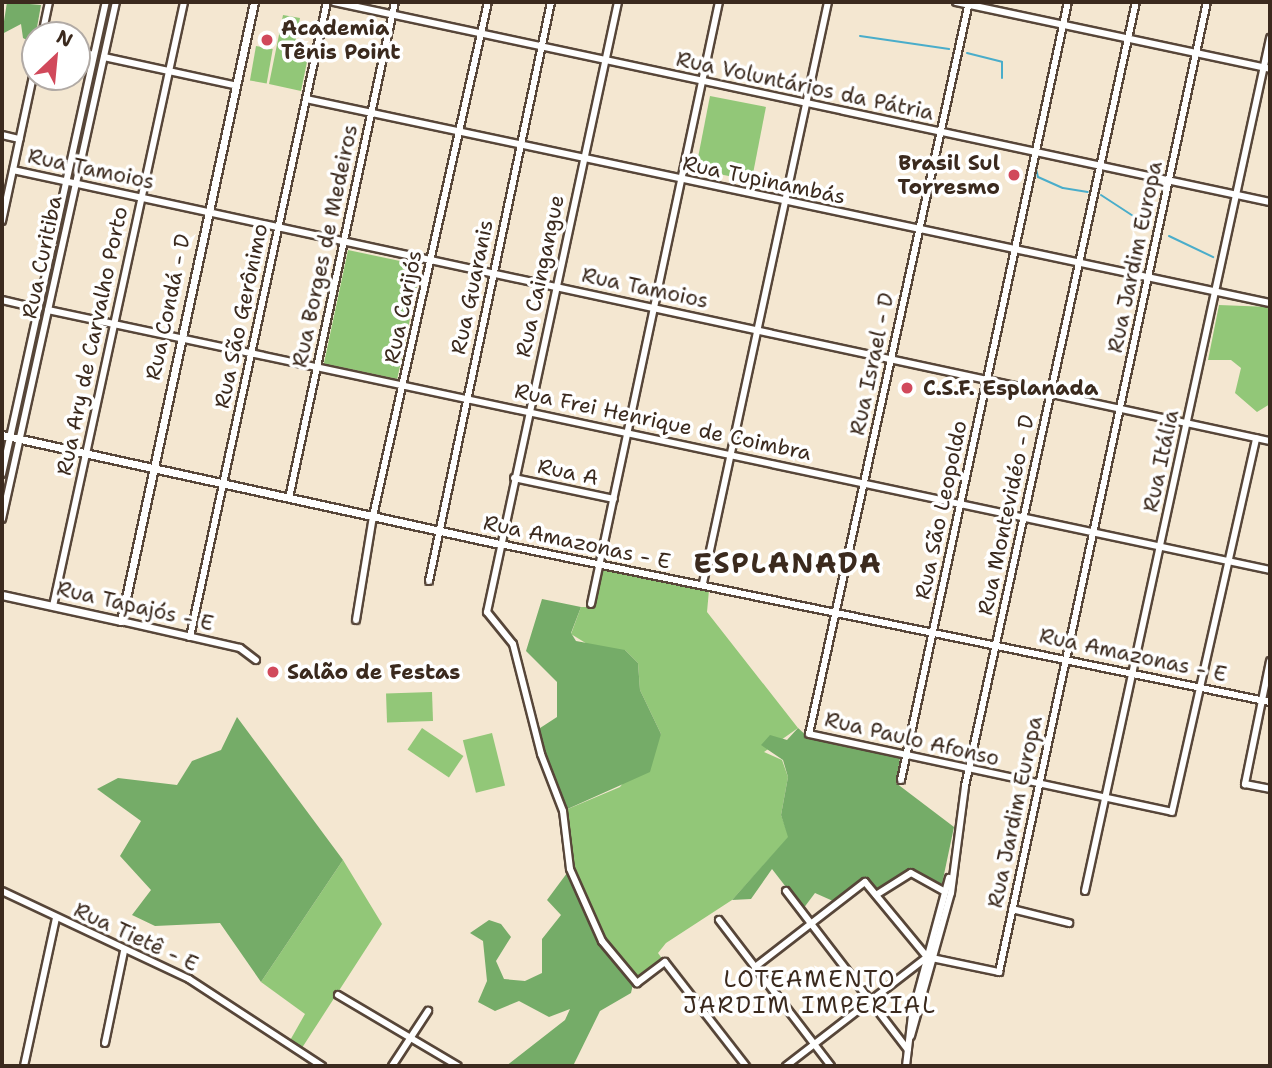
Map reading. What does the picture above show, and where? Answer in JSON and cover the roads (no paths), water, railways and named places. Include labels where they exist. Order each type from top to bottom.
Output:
[{"type":"street","points":[[45,21],[49,2]]},
{"type":"street","name":"Rua Curitiba","points":[[2,474],[6,436],[38,308],[106,2]]},
{"type":"street","name":"Rua Curitiba","points":[[2,519],[116,2]]},
{"type":"street","name":"Rua Ary de Carvalho Porto","points":[[53,606],[184,2]]},
{"type":"street","name":"Rua Condá - D","points":[[121,621],[206,212],[254,2]]},
{"type":"street","name":"Rua São Gerônimo","points":[[190,637],[327,2]]},
{"type":"street","name":"Rua Voluntários da Pátria","points":[[334,2],[1270,202]]},
{"type":"street","name":"Rua Borges de Medeiros","points":[[289,498],[395,2]]},
{"type":"street","name":"Rua Carijós","points":[[356,620],[373,516],[488,2]]},
{"type":"street","name":"Rua Guaranis","points":[[429,581],[551,2]]},
{"type":"street","name":"Rua Caingangue","points":[[618,2],[487,612],[517,656],[541,754],[564,811],[570,869],[602,941],[637,983],[665,962],[746,1066]]},
{"type":"street","points":[[591,604],[719,2]]},
{"type":"street","points":[[703,583],[828,2]]},
{"type":"street","points":[[956,2],[1267,68]]},
{"type":"street","name":"Rua São Leopoldo","points":[[901,780],[1068,2]]},
{"type":"street","name":"Rua Montevidéo - D","points":[[906,1066],[951,872],[996,643],[1136,2]]},
{"type":"street","name":"Rua Jardim Europa","points":[[930,958],[999,972],[1207,2]]},
{"type":"street","name":"Rua Israel - D","points":[[809,734],[969,3]]},
{"type":"street","name":"Rua Itália","points":[[1085,891],[1236,195],[1267,68],[1270,38]]},
{"type":"street","points":[[104,57],[234,85]]},
{"type":"street","points":[[2,221],[4,201],[30,91]]},
{"type":"street","name":"Rua Tupinambás","points":[[306,99],[1214,296],[1270,303]]},
{"type":"street","points":[[2,135],[19,139]]},
{"type":"street","name":"Rua Tamoios","points":[[13,170],[1270,441]]},
{"type":"street","points":[[2,300],[38,308]]},
{"type":"street","name":"Rua Frei Henrique de Coimbra","points":[[48,310],[1270,570]]},
{"type":"street","name":"Rua Amazonas - E","points":[[6,436],[500,544],[837,609],[1270,702]]},
{"type":"street","points":[[1200,687],[1256,438]]},
{"type":"street","name":"Rua A","points":[[514,478],[614,499]]},
{"type":"street","name":"Rua Tapajós - E","points":[[2,595],[240,648],[256,660]]},
{"type":"street","points":[[1270,661],[1245,785],[1270,789]]},
{"type":"street","name":"Rua Paulo Afonso","points":[[809,734],[1172,813],[1200,687]]},
{"type":"street","name":"Rua Montevidéo - D","points":[[930,958],[944,891],[951,872]]},
{"type":"street","points":[[876,895],[911,873],[944,891]]},
{"type":"street","points":[[755,967],[865,881],[930,958],[786,1066]]},
{"type":"street","name":"Rua Tietê - E","points":[[2,891],[124,951],[189,979],[322,1066]]},
{"type":"street","points":[[786,891],[908,1050]]},
{"type":"street","points":[[1012,909],[1069,923]]},
{"type":"street","points":[[24,1066],[56,918]]},
{"type":"street","points":[[719,920],[831,1066]]},
{"type":"street","points":[[105,1043],[124,951]]},
{"type":"street","points":[[338,995],[458,1066]]},
{"type":"street","points":[[393,1066],[428,1011]]},
{"type":"waterway","points":[[860,36],[949,49]]},
{"type":"waterway","points":[[967,53],[1002,62],[1002,78]]},
{"type":"waterway","points":[[1036,169],[1038,177],[1063,188],[1088,192]]},
{"type":"waterway","points":[[1101,195],[1150,227]]},
{"type":"waterway","points":[[1169,236],[1213,257]]},
{"type":"waterway","points":[[1254,303],[1270,307]]},
{"type":"place","name":"Academia Tênis Point","points":[[267,40]]},
{"type":"place","name":"Brasil Sul Torresmo","points":[[1014,175]]},
{"type":"place","name":"C.S.F. Esplanada","points":[[907,388]]},
{"type":"place","name":"Salão de Festas","points":[[273,672]]},
{"type":"district","name":"ESPLANADA","points":[[788,563]]},
{"type":"district","name":"LOTEAMENTO JARDIM IMPERIAL","points":[[810,992]]}]
